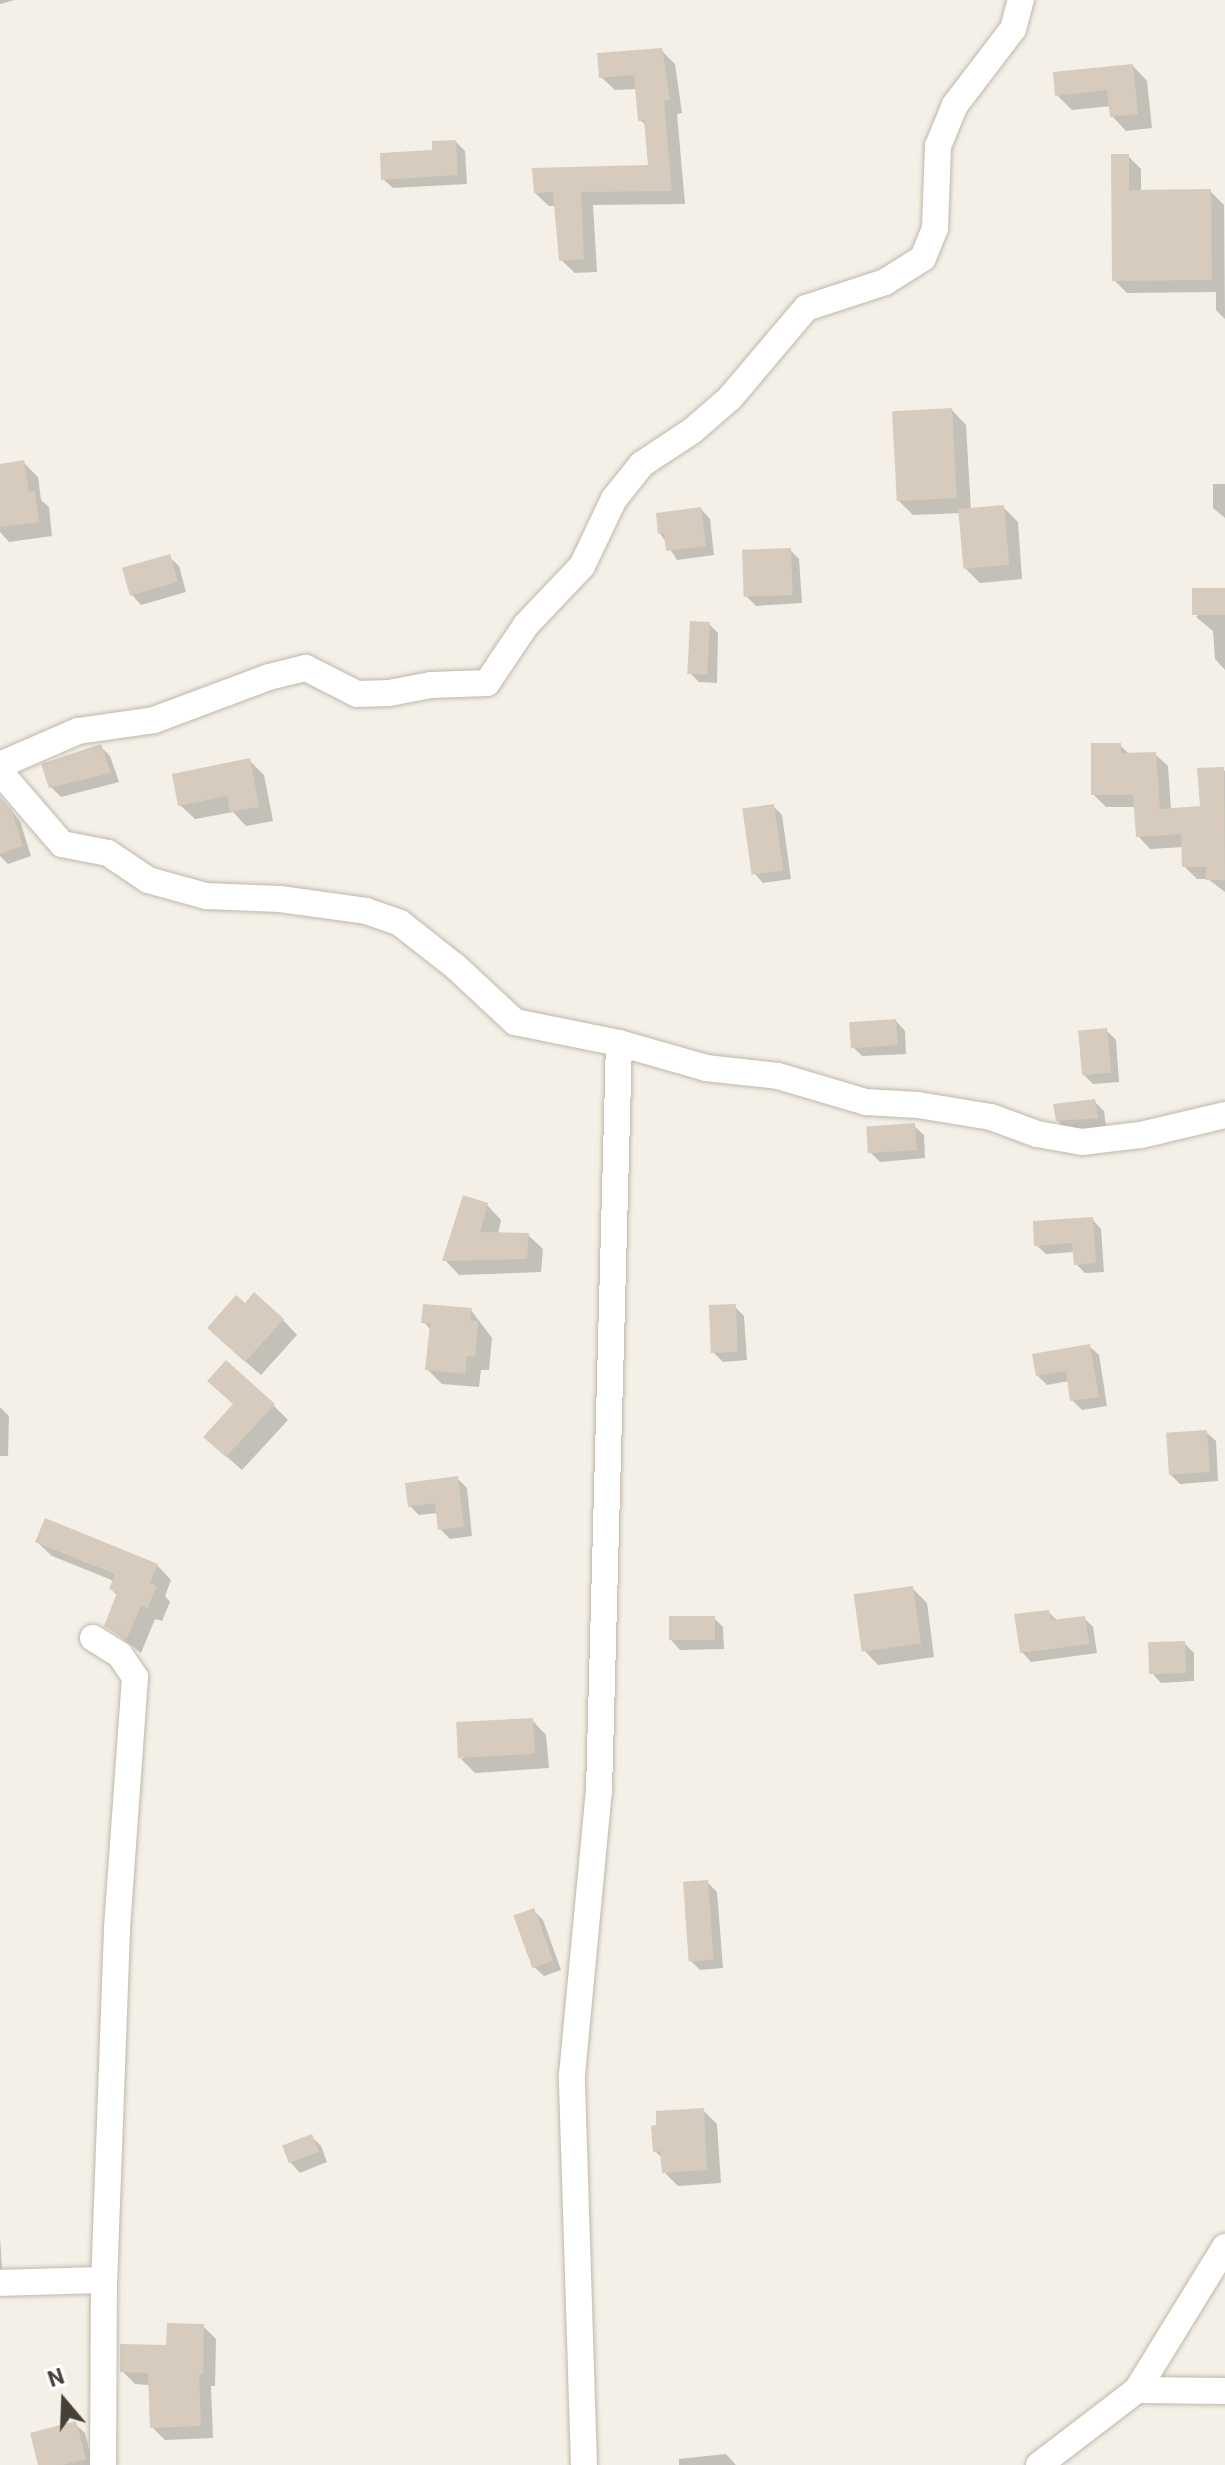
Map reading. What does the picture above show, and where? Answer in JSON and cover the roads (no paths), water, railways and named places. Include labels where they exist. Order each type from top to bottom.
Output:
[{"type":"street","points":[[0,765],[66,734],[154,720],[269,677],[306,668],[357,694],[389,693],[431,685],[487,683],[526,625],[582,566],[614,499],[642,464],[692,431],[730,398],[806,308],[885,282],[923,258],[935,228],[938,146],[955,105],[1013,29],[1021,0]]},
{"type":"street","points":[[0,772],[62,844],[108,853],[148,880],[206,896],[280,899],[366,911],[400,923],[456,967],[515,1022],[619,1043],[706,1068],[778,1076],[866,1102],[918,1105],[991,1117],[1037,1134],[1082,1142],[1141,1135],[1225,1115]]},
{"type":"street","points":[[584,2465],[572,2075],[599,1791],[619,1043]]},
{"type":"street","points":[[93,1638],[120,1655],[135,1677],[117,1930],[104,2280],[103,2465]]},
{"type":"street","points":[[1039,2465],[1137,2390],[1225,2247]]},
{"type":"street","points":[[0,2283],[104,2280]]},
{"type":"street","points":[[1137,2390],[1225,2391]]}]
